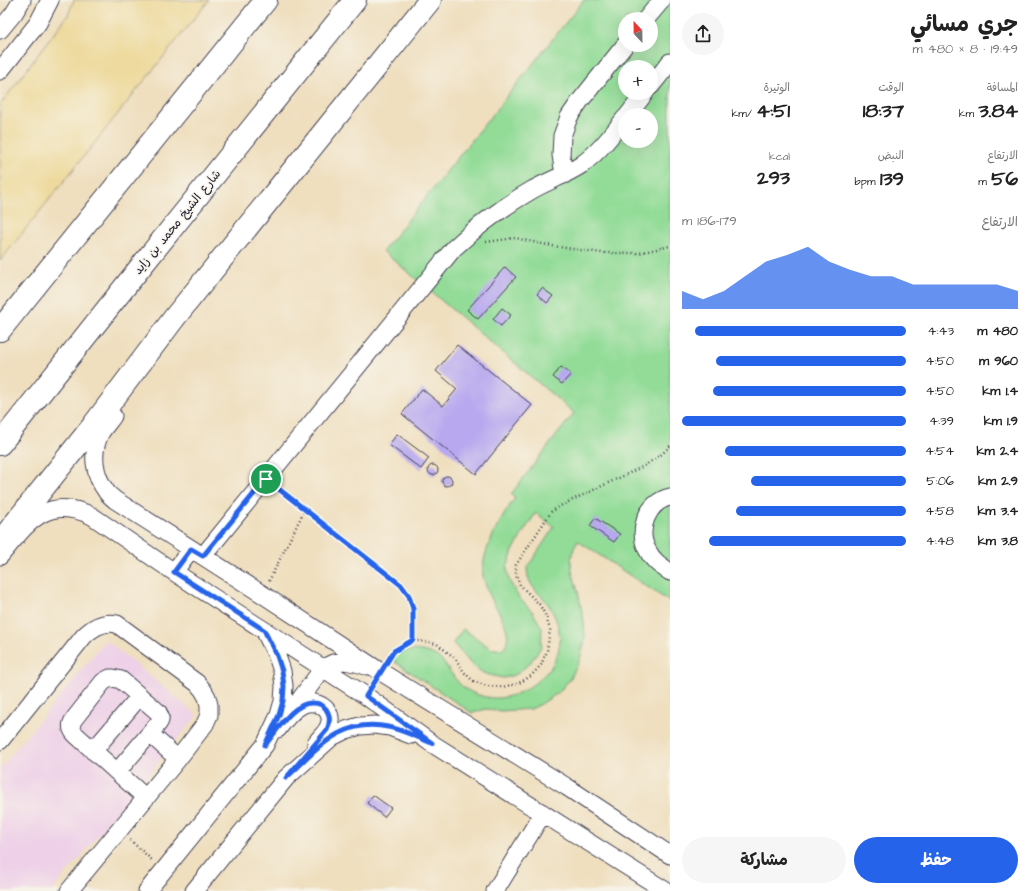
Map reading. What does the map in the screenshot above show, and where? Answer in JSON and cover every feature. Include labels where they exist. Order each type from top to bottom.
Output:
[{"type":"highway","points":[[0,330],[266,0]]},
{"type":"highway","name":"شارع الشيخ محمد بن زايد","points":[[0,444],[355,0]]},
{"type":"highway","points":[[0,542],[92,427],[175,317],[430,0]]},
{"type":"highway","points":[[0,522],[82,420],[142,360]]},
{"type":"street","points":[[0,30],[14,14],[22,0]]},
{"type":"street","points":[[0,71],[38,23],[50,0]]},
{"type":"street","points":[[652,12],[662,0]]},
{"type":"street","points":[[564,175],[561,156],[562,136],[569,117],[619,52]]},
{"type":"street","points":[[658,77],[670,62]]},
{"type":"street","points":[[633,108],[640,100]]},
{"type":"street","points":[[174,572],[197,552],[266,479],[454,248],[473,230],[513,201],[564,175],[580,165],[596,152],[618,126]]},
{"type":"street","points":[[175,317],[160,351],[149,369],[100,434],[94,457],[100,481],[106,491],[115,500],[381,672],[567,787],[669,854]]},
{"type":"street","points":[[670,497],[656,503],[649,511],[645,520],[643,540],[652,558],[659,565],[670,572]]},
{"type":"street","points":[[0,556],[26,525],[35,517],[46,512],[58,509],[69,509],[81,511],[92,516],[174,572],[394,715],[432,743],[666,891]]},
{"type":"street","points":[[0,741],[84,636],[96,627],[111,622],[117,624],[197,683],[207,697],[209,715],[205,724],[69,891]]},
{"type":"street","points":[[264,630],[277,656],[282,671],[284,686],[283,701],[279,715],[265,745]]},
{"type":"street","points":[[147,891],[292,712],[323,668],[333,663],[344,661],[356,663],[381,672]]},
{"type":"street","points":[[117,772],[150,734],[159,722],[160,715],[121,680],[117,678],[110,678],[103,682],[74,719],[71,726],[73,732],[93,751],[146,798]]},
{"type":"street","points":[[93,751],[140,696]]},
{"type":"street","points":[[194,891],[327,730],[330,719],[329,713],[321,705],[309,702],[303,704],[292,712]]},
{"type":"street","points":[[286,778],[332,737],[346,730],[360,726],[375,725],[390,727],[432,743]]},
{"type":"street","points":[[150,734],[178,759]]},
{"type":"street","points":[[495,891],[543,813]]},
{"type":"path","points":[[486,242],[515,238],[602,254],[639,253],[670,246]]},
{"type":"path","points":[[381,672],[394,651],[413,640],[437,644],[455,658],[464,672],[474,681],[487,686],[502,687],[517,684],[531,676],[541,665],[547,651],[550,630],[546,616],[539,604],[520,585],[516,575],[516,565],[551,512],[562,505],[644,466],[662,454],[670,446]]},
{"type":"path","points":[[266,479],[401,585],[409,596],[413,609],[413,640]]},
{"type":"path","points":[[262,594],[306,509]]},
{"type":"path","points":[[119,830],[164,870]]},
{"type":"shaded area","points":[[106,640],[197,715],[52,891],[0,891],[0,769]]},
{"type":"green space","points":[[584,0],[670,0],[670,602],[578,541],[571,559],[572,571],[584,621],[585,640],[579,662],[570,679],[558,693],[531,709],[501,711],[486,709],[472,713],[395,662],[392,658],[403,652],[417,650],[432,654],[442,661],[461,685],[469,691],[486,697],[495,698],[514,695],[522,691],[545,674],[551,666],[559,649],[560,640],[557,622],[548,604],[531,584],[527,574],[527,568],[554,527],[536,513],[513,551],[507,568],[509,580],[519,598],[532,611],[542,628],[541,647],[530,663],[517,674],[504,678],[483,673],[471,664],[453,643],[463,629],[492,649],[503,649],[505,646],[507,639],[506,628],[489,593],[483,576],[485,556],[498,525],[515,498],[511,494],[574,413],[383,251]]},
{"type":"sand","points":[[74,0],[209,0],[0,261],[0,105],[68,15]]},
{"type":"building","points":[[505,267],[516,277],[478,319],[467,310]]},
{"type":"building","points":[[542,288],[553,296],[547,303],[537,294]]},
{"type":"building","points":[[502,308],[511,315],[501,326],[493,319]]},
{"type":"building","points":[[457,345],[532,405],[476,474],[402,414],[422,389],[443,406],[457,389],[436,371]]},
{"type":"building","points":[[561,367],[571,374],[562,384],[553,377]]},
{"type":"building","points":[[397,434],[429,458],[421,469],[389,445]]},
{"type":"building","points":[[431,465],[435,465],[437,466],[437,474],[431,475],[428,472],[428,468]]},
{"type":"building","points":[[445,476],[449,476],[451,477],[451,485],[445,486],[442,483],[442,479]]},
{"type":"building","points":[[595,518],[620,534],[614,542],[590,526]]},
{"type":"building","points":[[373,795],[391,808],[384,817],[367,803]]},
{"type":"route","points":[[266,479],[401,585],[409,596],[413,609],[413,640],[394,651],[366,696],[432,743],[390,727],[375,725],[360,726],[346,730],[332,737],[286,778],[327,730],[329,725],[329,713],[326,709],[321,705],[309,702],[303,704],[292,712],[265,745],[279,715],[283,701],[284,686],[282,671],[277,656],[264,630],[174,572],[191,549],[203,556],[266,479]]}]
